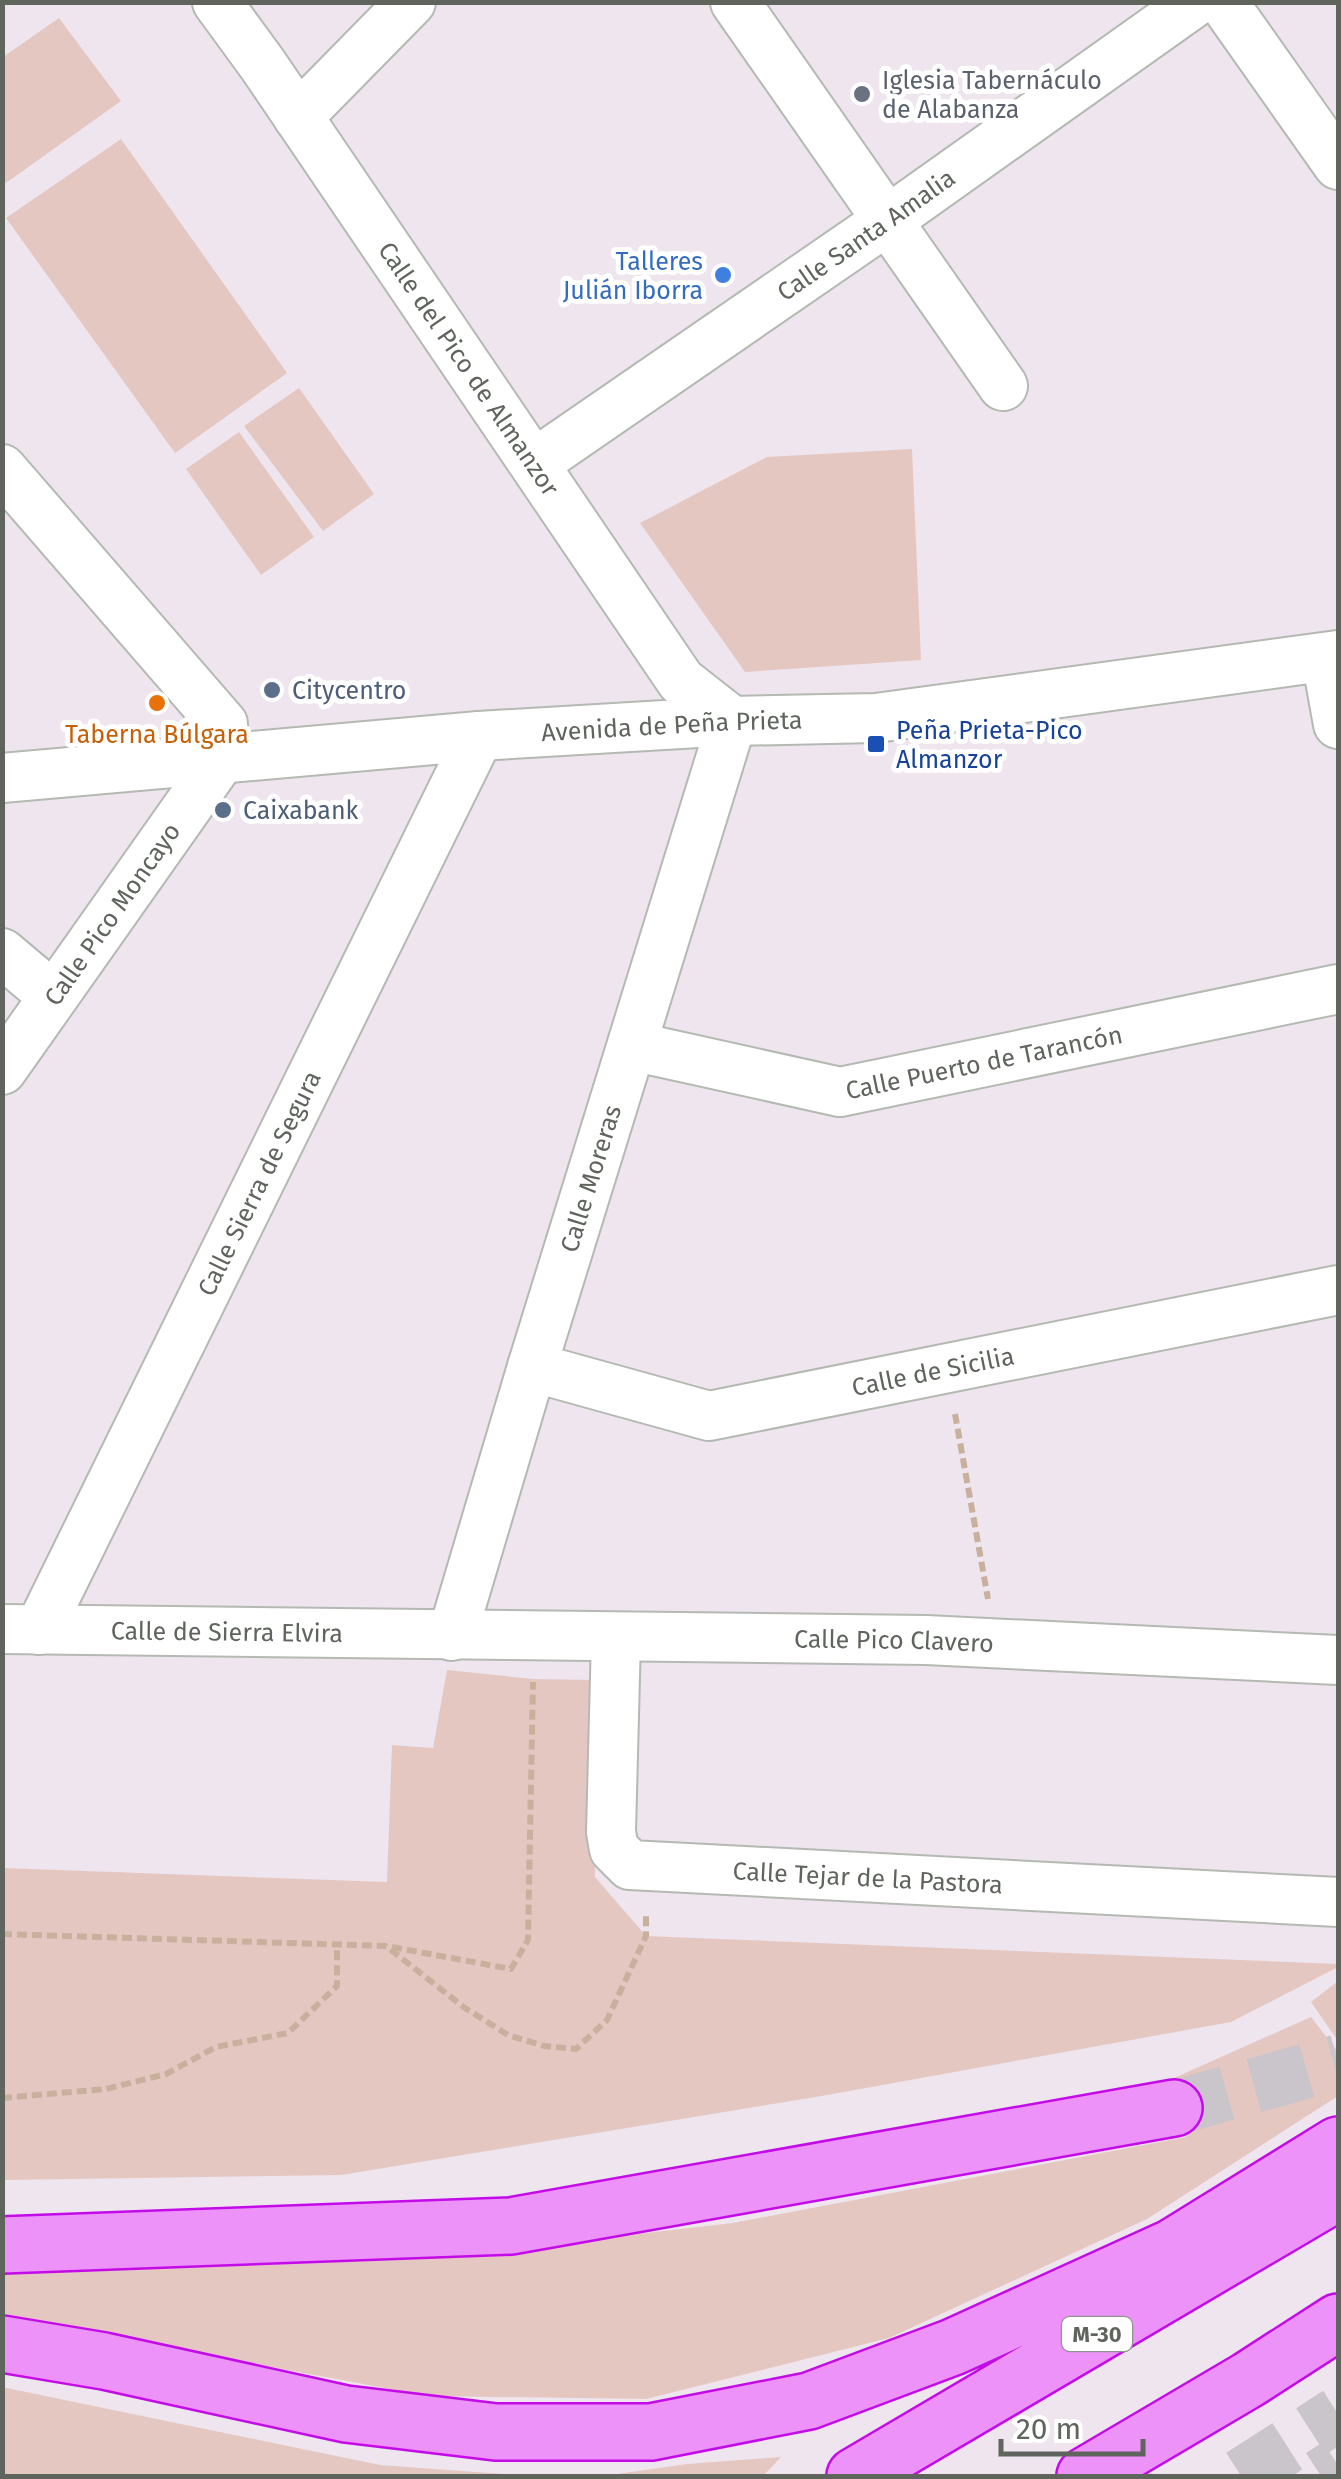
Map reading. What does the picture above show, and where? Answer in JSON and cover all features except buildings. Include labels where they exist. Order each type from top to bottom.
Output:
[{"type":"highway","points":[[2,2244],[511,2226],[1174,2108]]},
{"type":"highway","points":[[2,2344],[104,2361],[346,2414],[496,2432],[651,2432],[808,2400],[953,2347],[1173,2247],[1338,2145]]},
{"type":"highway","name":"M-30","points":[[855,2476],[1338,2192]]},
{"type":"highway","points":[[1085,2476],[1338,2322]]},
{"type":"street","name":"Calle del Pico de Almanzor","points":[[217,2],[681,680],[732,721]]},
{"type":"street","points":[[298,117],[411,2]]},
{"type":"street","points":[[736,2],[1002,386]]},
{"type":"street","name":"Calle Santa Amalia","points":[[535,463],[1195,2]]},
{"type":"street","points":[[1223,2],[1338,165]]},
{"type":"street","points":[[2,469],[223,724],[222,758]]},
{"type":"street","points":[[1332,656],[1338,724]]},
{"type":"street","name":"Avenida de Peña Prieta","points":[[2,778],[478,736],[732,721],[876,718],[1332,656]]},
{"type":"street","name":"Calle Moreras","points":[[452,1636],[732,721]]},
{"type":"street","name":"Calle Sierra de Segura","points":[[21,1629],[478,736]]},
{"type":"street","name":"Calle Pico Moncayo","points":[[2,1070],[222,758]]},
{"type":"street","points":[[2,953],[52,996]]},
{"type":"street","name":"Calle Puerto de Tarancón","points":[[632,1046],[840,1092],[1338,989]]},
{"type":"street","name":"Calle de Sicilia","points":[[532,1366],[709,1416],[1338,1290]]},
{"type":"street","name":"Calle de Sierra Elvira","points":[[21,1629],[452,1636]]},
{"type":"street","name":"Calle Pico Clavero","points":[[452,1636],[996,1644],[1338,1660]]},
{"type":"street","points":[[616,1638],[611,1832],[614,1848],[630,1865],[647,1868]]},
{"type":"street","name":"Calle Tejar de la Pastora","points":[[647,1868],[1338,1902]]},
{"type":"path","points":[[946,1369],[996,1644]]},
{"type":"path","points":[[2,1934],[386,1946],[510,1969],[528,1940],[534,1637]]},
{"type":"path","points":[[386,1946],[465,2008],[508,2035],[544,2046],[576,2049],[607,2020],[646,1936],[647,1868]]},
{"type":"path","points":[[2,2098],[106,2089],[166,2074],[216,2047],[288,2033],[337,1986],[337,1946]]},
{"type":"shaded area","points":[[59,18],[121,101],[3,185],[3,57]]},
{"type":"shaded area","points":[[121,139],[287,373],[175,453],[6,218]]},
{"type":"shaded area","points":[[299,388],[374,494],[323,531],[244,426]]},
{"type":"shaded area","points":[[239,432],[314,537],[261,575],[186,469]]},
{"type":"shaded area","points":[[912,449],[921,660],[745,672],[640,523],[767,457]]},
{"type":"shaded area","points":[[447,1670],[533,1679],[595,1680],[595,1877],[646,1936],[1338,1967],[1231,2022],[816,2097],[341,2175],[3,2180],[3,1868],[387,1882],[392,1745],[433,1748]]},
{"type":"shaded area","points":[[1338,1981],[1338,2041],[1311,2002]]},
{"type":"shaded area","points":[[1311,2017],[1338,2052],[1338,2096],[1147,2219],[889,2338],[646,2399],[428,2396],[3,2317],[2,2274],[417,2259],[733,2223],[1186,2137],[1174,2078]]},
{"type":"shaded area","points":[[2,2387],[380,2465],[531,2476],[3,2476]]},
{"type":"shaded area","points":[[781,2457],[763,2476],[603,2476],[687,2464]]},
{"type":"tunnel","points":[[1174,2108],[1338,2062]]},
{"type":"tunnel","points":[[1241,2476],[1338,2414]]},
{"type":"tunnel","points":[[1321,2476],[1338,2465]]},
{"type":"place","name":"Iglesia Tabernáculo de Alabanza","points":[[862,94]]},
{"type":"place","name":"Talleres Julián Iborra","points":[[723,275]]},
{"type":"place","name":"Citycentro","points":[[272,690]]},
{"type":"place","name":"Taberna Búlgara","points":[[157,703]]},
{"type":"place","name":"Peña Prieta-Pico Almanzor","points":[[876,744]]},
{"type":"place","name":"Caixabank","points":[[223,810]]}]
